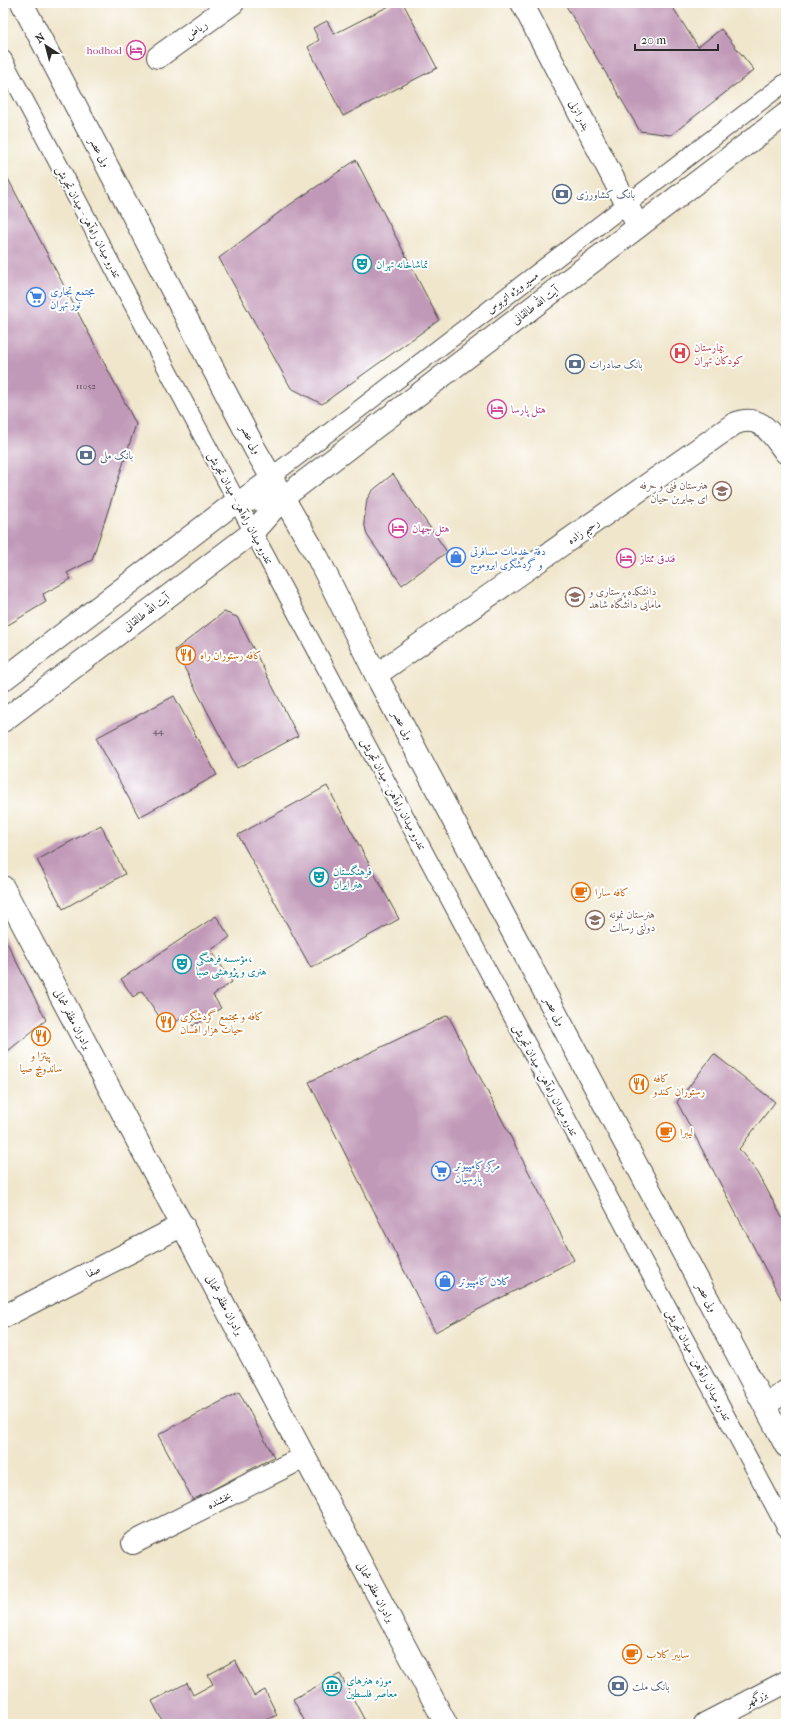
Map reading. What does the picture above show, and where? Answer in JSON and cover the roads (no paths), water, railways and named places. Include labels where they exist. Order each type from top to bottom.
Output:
[{"type":"main road","name":"ولی عصر","points":[[22,3],[252,442],[318,558],[376,675],[786,1446]]},
{"type":"main road","name":"ریاض","points":[[158,57],[233,3]]},
{"type":"main road","name":"بندر انزلی","points":[[522,3],[638,226]]},
{"type":"main road","name":"آیت الله طالقانی","points":[[3,722],[253,532],[284,497],[786,114]]},
{"type":"main road","name":"رحیم زاده","points":[[376,675],[734,424],[743,420],[758,423],[767,429],[786,453]]},
{"type":"main road","points":[[3,680],[237,501],[284,497]]},
{"type":"main road","name":"برادران مظفر شمالی","points":[[3,887],[446,1724]]},
{"type":"main road","name":"صفا","points":[[3,1317],[183,1225]]},
{"type":"main road","points":[[765,1405],[786,1391]]},
{"type":"main road","name":"بخشنده","points":[[133,1543],[304,1456]]},
{"type":"main road","name":"بزرگمهر","points":[[705,1724],[786,1682]]},
{"type":"lane","name":"تندرو میدان راه‌آهن - میدان تجریش","points":[[3,59],[253,532],[786,1528]]},
{"type":"lane","name":"مسیر ویژه اتوبوس","points":[[237,501],[272,476],[786,82]]},
{"type":"place","name":"hodhod","points":[[136,50]]},
{"type":"place","name":"بانک کشاورزی","points":[[562,194]]},
{"type":"place","name":"تماشاخانه تهران","points":[[362,264]]},
{"type":"place","name":"مجتمع تجاری نور تهران","points":[[36,297]]},
{"type":"place","name":"بیمارستان کودکان تهران","points":[[680,353]]},
{"type":"place","name":"بانک صادرات","points":[[575,364]]},
{"type":"place","name":"هتل پارسا","points":[[497,409]]},
{"type":"place","name":"بانک ملی","points":[[86,455]]},
{"type":"place","name":"هنرستان فنی و حرفه ای جابربن حیان","points":[[722,491]]},
{"type":"place","name":"هتل جهان","points":[[398,528]]},
{"type":"place","name":"دفتر خدمات مسافرتی و گردشگری ابروموج","points":[[456,557]]},
{"type":"place","name":"فندق ممتاز","points":[[626,558]]},
{"type":"place","name":"دانشکده پرستاری و مامایی دانشگاه شاهد","points":[[575,597]]},
{"type":"place","name":"کافه رستوران راه","points":[[186,655]]},
{"type":"place","name":"فرهنگستان هنر ایران","points":[[319,877]]},
{"type":"place","name":"کافه سارا","points":[[581,892]]},
{"type":"place","name":"هنرستان نمونه دولتی رسالت","points":[[595,920]]},
{"type":"place","name":"مؤسسه فرهنگی، هنری و پژوهشی صبا","points":[[182,964]]},
{"type":"place","name":"کافه و مجتمع گردشگری حیات هزار افسان","points":[[166,1022]]},
{"type":"place","name":"پیتزا و ساندویچ صیا","points":[[41,1036]]},
{"type":"place","name":"کافه رستوران کندو","points":[[639,1084]]},
{"type":"place","name":"لیبرا","points":[[666,1132]]},
{"type":"place","name":"مرکز کامپیوتر پارسیان","points":[[441,1171]]},
{"type":"place","name":"کلان کامپیوتر","points":[[445,1281]]},
{"type":"place","name":"سایبر کلاب","points":[[632,1654]]},
{"type":"place","name":"موزه هنرهای معاصر فلسطین","points":[[332,1686]]},
{"type":"place","name":"بانک ملت","points":[[618,1686]]}]
